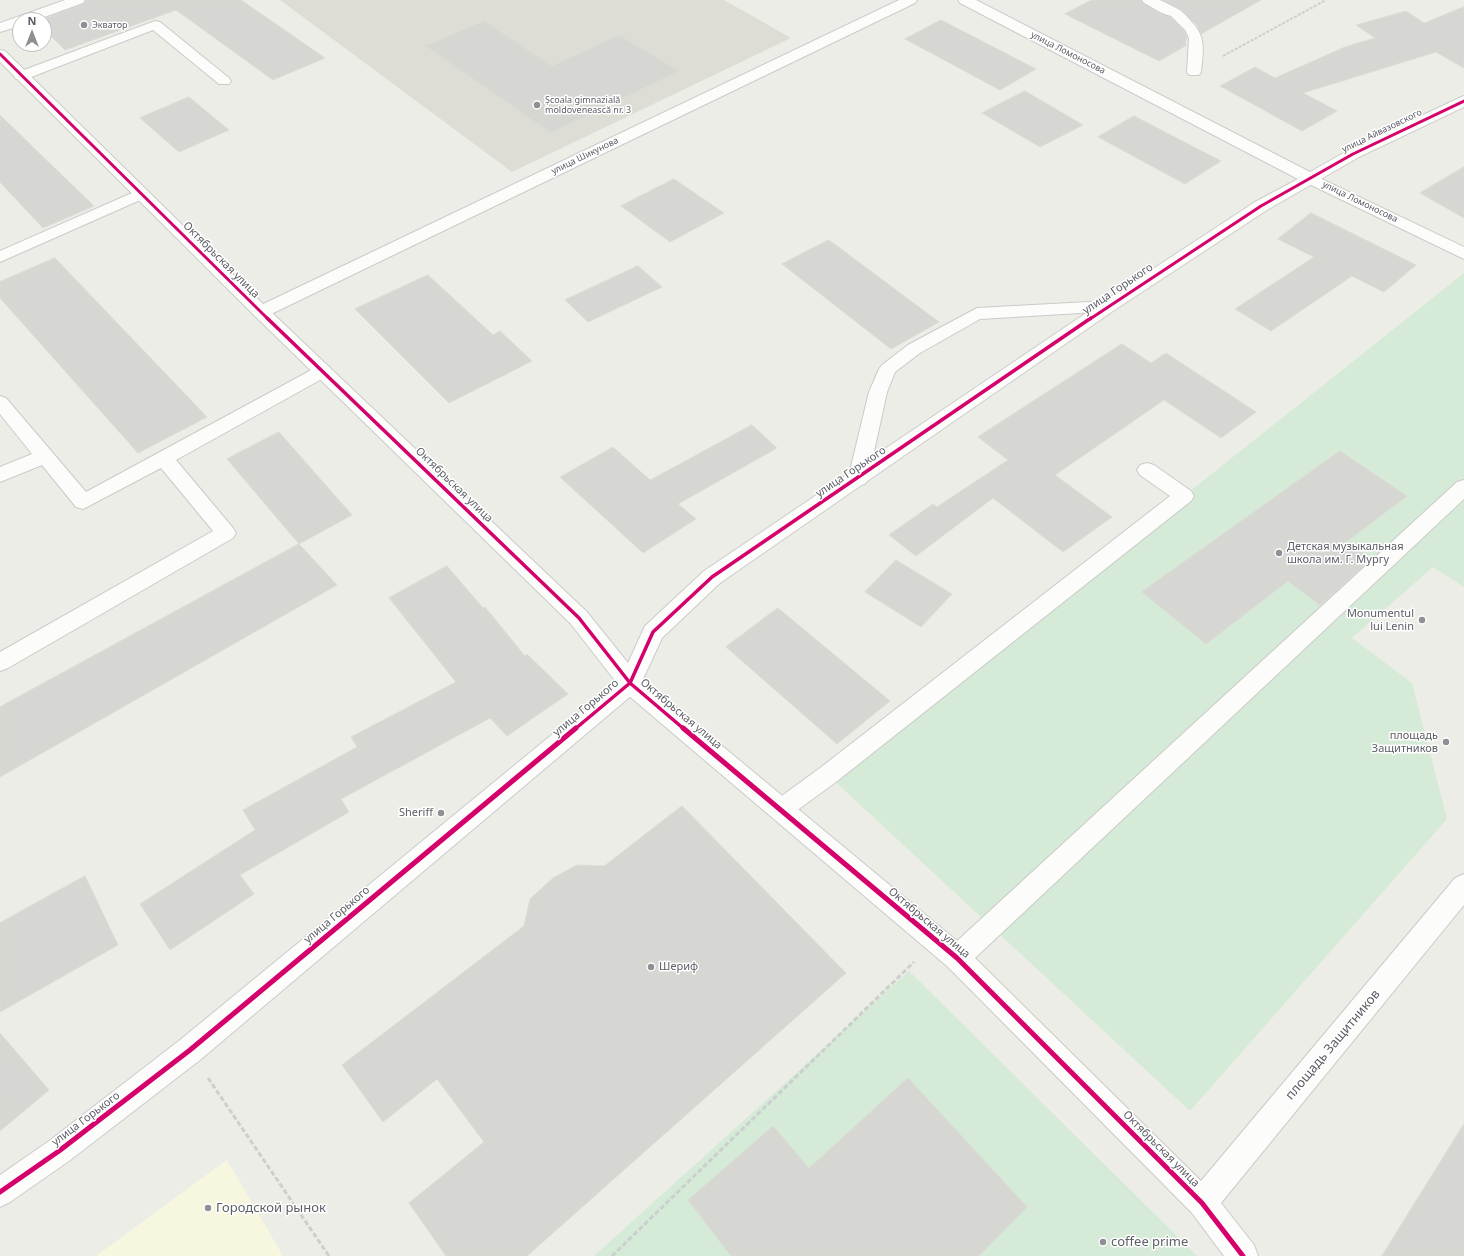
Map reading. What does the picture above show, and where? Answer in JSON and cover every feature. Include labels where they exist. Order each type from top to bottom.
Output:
[{"type":"street","name":"улица Шикунова","points":[[260,312],[910,0]]},
{"type":"street","name":"улица Ломоносова","points":[[965,0],[1309,178],[1464,254]]},
{"type":"street","points":[[1157,1],[1174,13]]},
{"type":"street","name":"Октябрьская улица","points":[[0,54],[260,312],[579,618],[630,683],[957,958],[1202,1203],[1233,1251]]},
{"type":"street","name":"улица Айвазовского","points":[[1309,178],[1353,154],[1464,101]]},
{"type":"street","name":"улица Горького","points":[[0,1192],[59,1150],[190,1050],[630,683],[653,632],[712,577],[1107,307],[1261,206],[1309,178]]},
{"type":"street","points":[[957,958],[1464,487]]},
{"type":"street","name":"площадь Защитников","points":[[1202,1203],[1464,886]]},
{"type":"lane","points":[[44,12],[78,0]]},
{"type":"lane","points":[[1174,13],[1192,27],[1197,40],[1194,72]]},
{"type":"lane","points":[[0,28],[12,23]]},
{"type":"lane","points":[[21,76],[155,25],[224,81]]},
{"type":"lane","points":[[0,257],[141,194]]},
{"type":"lane","points":[[858,478],[878,392],[888,369],[914,349],[977,314],[1107,307]]},
{"type":"lane","points":[[0,402],[83,502],[323,371]]},
{"type":"lane","points":[[0,475],[44,456]]},
{"type":"lane","points":[[0,662],[226,533],[164,459]]},
{"type":"lane","points":[[780,810],[828,775],[1184,496],[1147,470]]},
{"type":"path","points":[[1194,72],[1285,20],[1326,0]]},
{"type":"path","points":[[612,1256],[936,941]]},
{"type":"path","points":[[190,1050],[329,1256]]},
{"type":"shaded area","name":"Școala gimnazială moldovenească nr. 3","points":[[280,0],[724,0],[791,38],[512,172]]},
{"type":"shaded area","points":[[1464,273],[1464,587],[1433,567],[1352,638],[1412,683],[1447,819],[1190,1111],[828,775],[1184,496]]},
{"type":"shaded area","points":[[909,971],[1197,1256],[594,1256]]},
{"type":"shaded area","name":"Городской рынок","points":[[227,1160],[283,1256],[96,1256]]},
{"type":"building","points":[[86,0],[241,0],[325,58],[273,80],[176,10],[65,50],[52,37],[52,16],[84,4]]},
{"type":"building","points":[[1092,0],[1141,0],[1143,4],[1170,17],[1184,31],[1187,38],[1185,43],[1187,45],[1159,61],[1065,14]]},
{"type":"building","points":[[1163,0],[1261,0],[1201,34],[1197,25],[1181,9]]},
{"type":"building","points":[[1464,7],[1464,68],[1436,52],[1303,93],[1337,111],[1302,131],[1220,86],[1255,67],[1275,78],[1345,47],[1375,38],[1356,25],[1406,11],[1424,23]]},
{"type":"building","points":[[941,20],[1036,69],[1000,90],[905,39]]},
{"type":"building","points":[[484,21],[552,66],[619,35],[679,71],[551,133],[426,46]]},
{"type":"building","points":[[1025,91],[1083,125],[1040,147],[982,113]]},
{"type":"building","points":[[189,97],[229,130],[179,152],[140,118]]},
{"type":"building","points":[[0,115],[94,206],[43,228],[0,182]]},
{"type":"building","points":[[1134,116],[1221,161],[1185,184],[1098,137]]},
{"type":"building","points":[[1464,167],[1464,218],[1420,193]]},
{"type":"building","points":[[674,179],[724,213],[670,242],[621,206]]},
{"type":"building","points":[[1311,213],[1416,265],[1384,292],[1352,276],[1271,331],[1235,309],[1314,257],[1278,239]]},
{"type":"building","points":[[829,240],[939,322],[891,349],[782,264]]},
{"type":"building","points":[[55,258],[207,417],[138,453],[0,298],[0,282]]},
{"type":"building","points":[[638,266],[662,287],[588,322],[565,300]]},
{"type":"building","points":[[428,275],[493,335],[500,331],[532,361],[449,403],[355,309]]},
{"type":"building","points":[[1122,344],[1151,363],[1166,353],[1256,412],[1221,438],[1164,400],[1055,475],[1112,517],[1063,552],[993,498],[916,556],[889,535],[933,504],[937,507],[1008,460],[978,437]]},
{"type":"building","points":[[752,425],[777,448],[678,504],[696,519],[643,553],[560,477],[613,447],[650,480]]},
{"type":"building","points":[[279,432],[352,515],[299,544],[227,459]]},
{"type":"building","name":"Детская музыкальная школа им. Г. Мургу","points":[[1340,451],[1407,496],[1346,542],[1371,559],[1320,605],[1288,581],[1206,644],[1142,592]]},
{"type":"building","points":[[299,544],[337,585],[0,777],[0,707]]},
{"type":"building","points":[[896,560],[952,594],[921,627],[865,592]]},
{"type":"building","points":[[447,566],[483,608],[485,607],[525,656],[527,654],[568,694],[507,736],[490,718],[341,799],[349,812],[240,875],[254,894],[170,950],[140,904],[255,830],[243,810],[357,747],[351,737],[456,682],[389,598]]},
{"type":"building","points":[[778,608],[890,701],[837,744],[726,647]]},
{"type":"building","points":[[682,806],[846,973],[527,1256],[446,1256],[409,1203],[484,1142],[437,1079],[383,1122],[342,1065],[524,926],[530,899],[553,878],[577,865],[604,866]]},
{"type":"building","points":[[85,876],[118,945],[0,1012],[0,923]]},
{"type":"building","points":[[0,1033],[49,1090],[0,1131]]},
{"type":"building","points":[[908,1078],[1027,1207],[979,1256],[731,1256],[688,1200],[773,1126],[809,1168]]},
{"type":"building","points":[[1464,1124],[1464,1256],[1382,1256]]},
{"type":"cycle path","points":[[0,54],[261,312],[579,618],[630,683],[957,958],[1202,1203],[1243,1256]]},
{"type":"cycle path","points":[[0,1192],[59,1151],[190,1050],[630,683],[653,632],[712,577],[1107,307],[1261,206],[1353,154],[1464,101]]},
{"type":"place","name":"Экватор","points":[[84,25]]},
{"type":"place","name":"Școala gimnazială moldovenească nr. 3","points":[[537,105]]},
{"type":"place","name":"Детская музыкальная школа им. Г. Мургу","points":[[1279,553]]},
{"type":"place","name":"Monumentul lui Lenin","points":[[1422,620]]},
{"type":"place","name":"площадь Защитников","points":[[1446,742]]},
{"type":"place","name":"Sheriff","points":[[441,813]]},
{"type":"place","name":"Шериф","points":[[651,967]]},
{"type":"place","name":"Городской рынок","points":[[208,1208]]},
{"type":"place","name":"coffee prime","points":[[1103,1242]]}]
